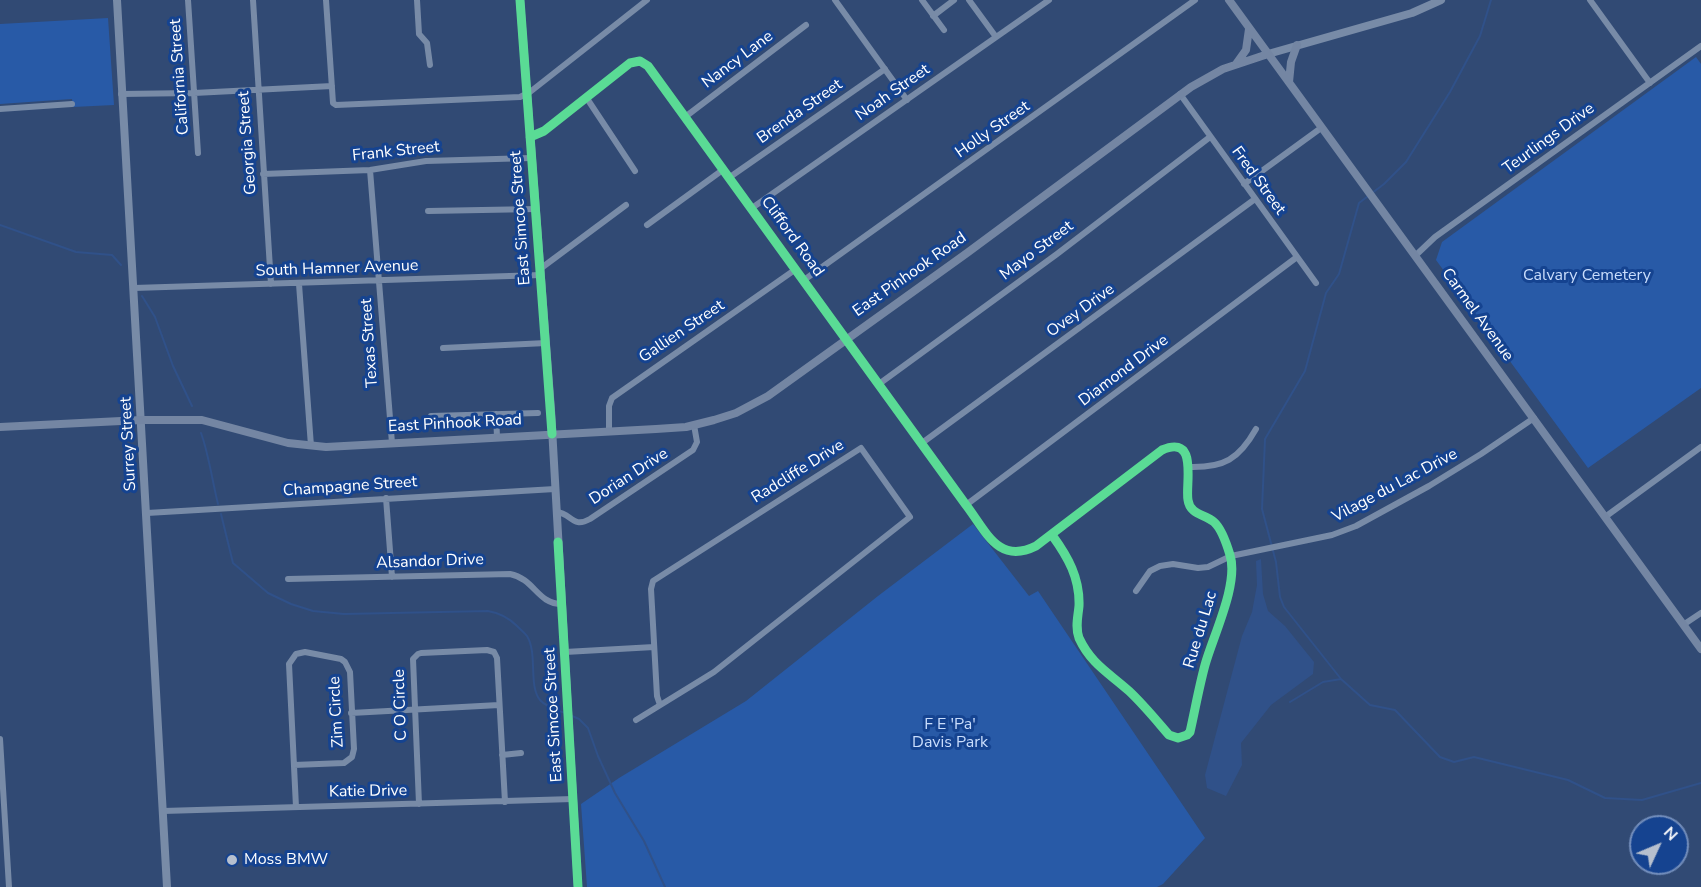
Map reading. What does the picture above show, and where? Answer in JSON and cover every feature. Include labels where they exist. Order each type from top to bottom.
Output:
[{"type":"main road","name":"Carmel Avenue","points":[[1228,0],[1701,649]]},
{"type":"main road","points":[[1235,65],[1246,50],[1249,29]]},
{"type":"main road","points":[[1289,83],[1291,62],[1297,45]]},
{"type":"main road","name":"East Pinhook Road","points":[[0,427],[141,420],[201,420],[310,447],[350,447],[656,429],[694,425],[736,413],[768,396],[967,253],[1180,94],[1211,75],[1268,54]]},
{"type":"street","name":"Surrey Street","points":[[117,0],[167,887]]},
{"type":"street","name":"California Street","points":[[188,0],[198,153]]},
{"type":"street","name":"Georgia Street","points":[[253,0],[271,284]]},
{"type":"street","points":[[326,0],[333,103],[336,105],[515,98],[526,95],[646,0]]},
{"type":"street","points":[[417,0],[418,34],[427,43],[429,64]]},
{"type":"street","points":[[835,0],[907,100]]},
{"type":"street","points":[[922,0],[944,30]]},
{"type":"street","points":[[933,16],[954,0]]},
{"type":"street","points":[[969,0],[996,37]]},
{"type":"street","name":"Noah Street","points":[[752,208],[1049,0]]},
{"type":"street","name":"Holly Street","points":[[804,280],[1195,0]]},
{"type":"street","name":"East Pinhook Road","points":[[1268,54],[1412,13],[1441,0]]},
{"type":"street","points":[[1590,0],[1650,83]]},
{"type":"street","name":"East Simcoe Street","points":[[522,2],[526,95],[552,434],[578,887]]},
{"type":"street","name":"Nancy Lane","points":[[685,117],[807,25]]},
{"type":"street","name":"Teurlings Drive","points":[[1415,256],[1435,237],[1701,46]]},
{"type":"street","name":"Clifford Road","points":[[530,137],[544,131],[624,67],[640,61],[654,73],[995,543],[1006,551],[1020,553],[1052,535]]},
{"type":"street","name":"Brenda Street","points":[[730,177],[885,69]]},
{"type":"street","points":[[121,94],[332,86]]},
{"type":"street","name":"Fred Street","points":[[1180,94],[1316,283]]},
{"type":"street","points":[[586,97],[635,171]]},
{"type":"street","points":[[0,109],[72,104]]},
{"type":"street","points":[[1244,184],[1322,128]]},
{"type":"street","name":"Mayo Street","points":[[879,384],[1057,254],[1210,137]]},
{"type":"street","name":"Frank Street","points":[[263,174],[370,170],[426,160],[531,158]]},
{"type":"street","points":[[646,225],[724,169]]},
{"type":"street","name":"Texas Street","points":[[370,170],[392,443]]},
{"type":"street","name":"Ovey Drive","points":[[922,443],[1255,199]]},
{"type":"street","points":[[540,272],[626,205]]},
{"type":"street","points":[[428,211],[536,209]]},
{"type":"street","name":"Diamond Drive","points":[[966,505],[1297,257]]},
{"type":"street","name":"Gallien Street","points":[[609,431],[609,406],[612,398],[796,269]]},
{"type":"street","name":"South Hamner Avenue","points":[[134,288],[379,281],[540,272]]},
{"type":"street","points":[[299,284],[310,447]]},
{"type":"street","points":[[443,348],[546,343]]},
{"type":"street","points":[[431,416],[538,413]]},
{"type":"street","points":[[496,414],[497,437]]},
{"type":"street","name":"Vilage du Lac Drive","points":[[1137,591],[1154,568],[1173,564],[1208,567],[1231,556],[1332,535],[1356,526],[1464,465],[1534,418]]},
{"type":"street","name":"Dorian Drive","points":[[556,512],[563,513],[577,522],[590,519],[693,450],[697,438],[694,425]]},
{"type":"street","points":[[1052,535],[1162,450],[1170,447],[1180,449],[1186,456],[1189,467],[1211,467],[1229,461],[1246,447],[1256,429]]},
{"type":"street","points":[[1605,517],[1701,447]]},
{"type":"street","name":"Radcliffe Drive","points":[[636,720],[714,672],[910,517],[861,448],[656,579],[651,589],[657,696],[660,705]]},
{"type":"street","name":"Rue du Lac","points":[[1052,535],[1068,559],[1075,575],[1079,606],[1078,634],[1085,648],[1098,666],[1130,691],[1169,735],[1178,738],[1187,735],[1190,732],[1205,667],[1228,597],[1232,571],[1231,556],[1215,523],[1190,508],[1187,499],[1189,467]]},
{"type":"street","name":"Champagne Street","points":[[147,513],[555,489]]},
{"type":"street","points":[[386,498],[392,577]]},
{"type":"street","name":"Alsandor Drive","points":[[288,579],[510,574],[528,581],[546,600],[562,603]]},
{"type":"street","points":[[1683,625],[1701,613]]},
{"type":"street","points":[[565,652],[654,647]]},
{"type":"street","name":"C O Circle","points":[[419,804],[412,663],[415,656],[421,653],[492,651],[497,658],[505,802]]},
{"type":"street","name":"Zim Circle","points":[[294,765],[344,763],[350,759],[354,749],[350,672],[345,662],[336,657],[305,652],[296,654],[291,660],[289,668],[296,807]]},
{"type":"street","points":[[351,713],[499,705]]},
{"type":"street","points":[[0,739],[3,833],[9,887]]},
{"type":"street","points":[[502,755],[521,753]]},
{"type":"street","name":"Katie Drive","points":[[164,811],[573,800]]},
{"type":"green space","points":[[108,18],[114,105],[73,107],[72,99],[0,104],[0,24]]},
{"type":"green space","name":"Calvary Cemetery","points":[[1696,57],[1701,64],[1701,388],[1588,468],[1436,260],[1442,242]]},
{"type":"green space","name":"F E 'Pa' Davis Park","points":[[973,524],[1029,596],[1038,591],[1205,838],[1163,884],[1157,887],[587,887],[581,804],[619,778],[746,701]]},
{"type":"shaded area","points":[[1261,559],[1263,594],[1268,611],[1285,626],[1314,662],[1313,674],[1271,705],[1241,743],[1242,765],[1226,796],[1207,788],[1205,775],[1242,636],[1252,612],[1257,585],[1256,561]]},
{"type":"waterway","points":[[1491,0],[1480,36],[1450,92],[1406,162],[1384,184],[1359,203],[1339,274],[1326,293],[1305,371],[1265,439],[1262,509],[1276,562],[1280,597],[1284,607],[1341,679],[1370,705],[1395,710],[1440,757],[1454,762],[1474,757],[1568,780],[1605,798],[1642,800],[1701,783]]},
{"type":"waterway","points":[[0,225],[76,252],[112,255],[121,265]]},
{"type":"waterway","points":[[142,296],[155,317],[173,366],[192,406]]},
{"type":"waterway","points":[[201,433],[218,504]]},
{"type":"waterway","points":[[221,514],[233,563],[268,593],[291,604],[313,611],[344,614],[488,611],[507,618],[525,633],[530,643],[536,694],[548,706],[565,713]]},
{"type":"waterway","points":[[1290,702],[1323,682],[1341,679]]},
{"type":"waterway","points":[[570,715],[579,719],[588,728],[615,793],[644,841],[665,887]]},
{"type":"cycle path","points":[[520,0],[552,434]]},
{"type":"cycle path","points":[[530,137],[544,131],[630,63],[640,61],[648,66],[980,525],[1002,548],[1023,551],[1036,546],[1162,450],[1174,447],[1181,449],[1188,463],[1189,505],[1214,522],[1219,529],[1224,537],[1232,567],[1224,610],[1205,665],[1190,732],[1187,735],[1178,738],[1169,735],[1139,701],[1089,655],[1077,630],[1079,596],[1075,577],[1068,560],[1052,535]]},
{"type":"cycle path","points":[[558,542],[578,887]]},
{"type":"place","name":"Moss BMW","points":[[232,860]]}]
